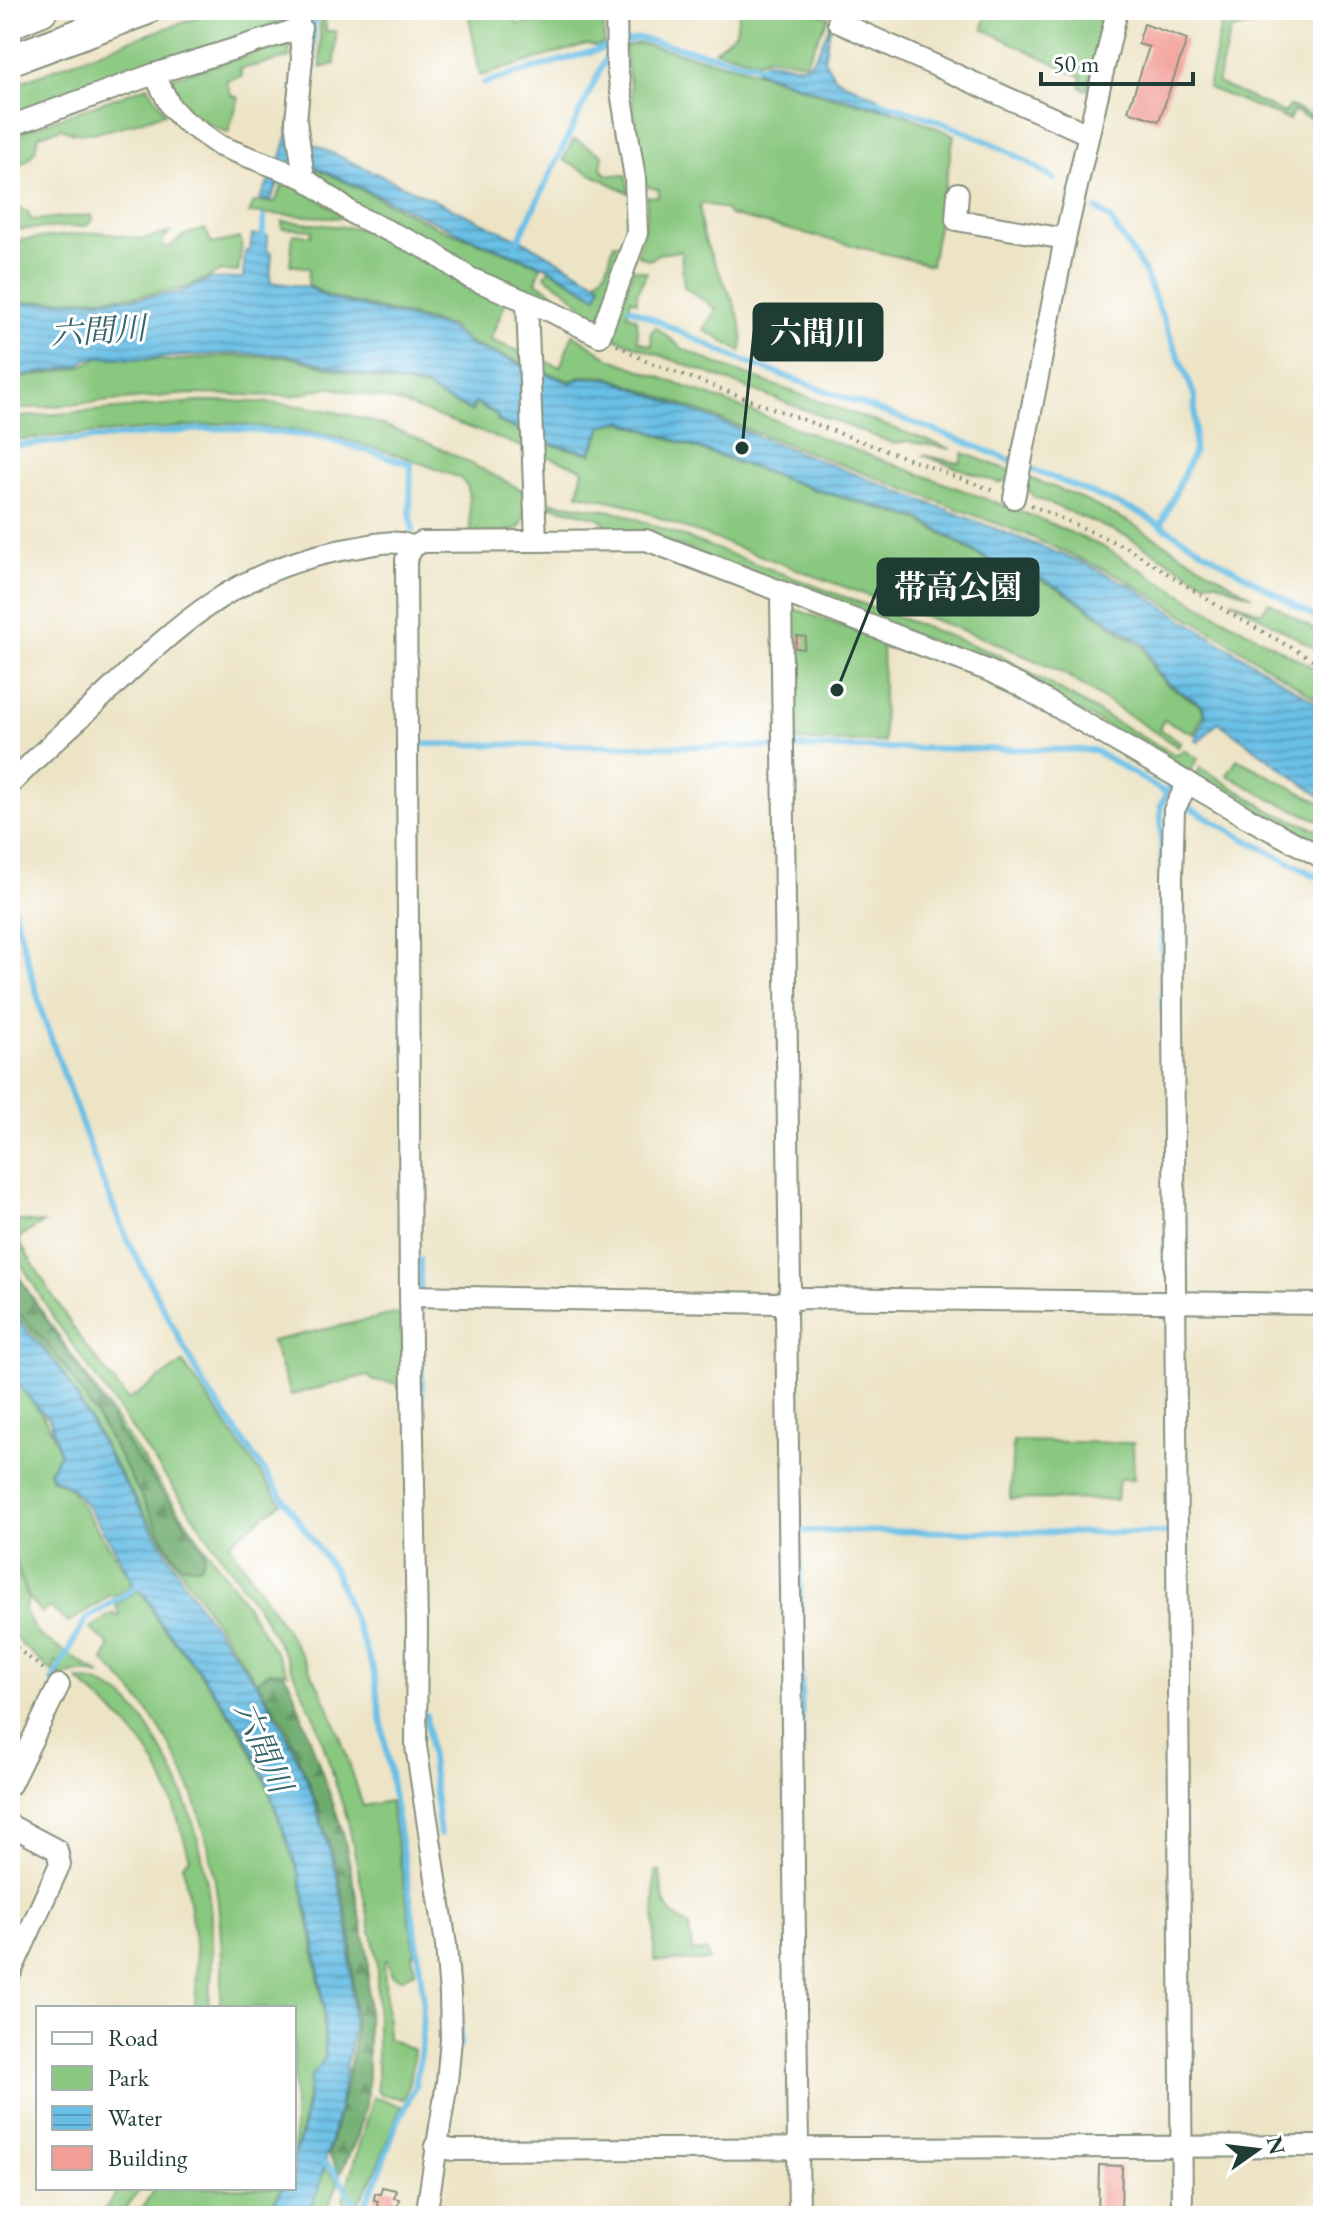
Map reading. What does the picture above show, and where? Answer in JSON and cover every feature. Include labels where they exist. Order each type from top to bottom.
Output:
[{"type":"highway","points":[[10,23],[42,10]]},
{"type":"highway","points":[[10,60],[145,10]]},
{"type":"street","points":[[154,74],[171,107],[197,132],[220,146],[292,170],[355,215],[429,250],[527,310],[600,336],[637,233],[635,178],[617,67],[616,10]]},
{"type":"street","points":[[1014,498],[1065,239],[1117,10]]},
{"type":"street","points":[[10,126],[299,19],[302,59],[292,170]]},
{"type":"street","points":[[838,22],[1088,134]]},
{"type":"street","points":[[958,193],[956,220],[1065,239]]},
{"type":"street","points":[[527,310],[536,541]]},
{"type":"street","points":[[426,2216],[444,2148],[451,2039],[446,1945],[416,1746],[418,1296],[406,560],[413,547],[422,542],[646,540],[987,670],[1021,686],[1182,794],[1272,832],[1323,858]]},
{"type":"street","points":[[11,783],[134,667],[218,596],[298,561],[386,543],[403,542],[413,547]]},
{"type":"street","points":[[781,594],[789,1119],[786,1312],[805,2148],[799,2216]]},
{"type":"street","points":[[1182,794],[1172,906],[1170,1301],[1177,2144],[1182,2216]]},
{"type":"street","points":[[418,1296],[776,1303],[803,1298],[1323,1304]]},
{"type":"street","points":[[10,1785],[55,1680]]},
{"type":"street","points":[[10,1825],[57,1850],[60,1864],[10,1974]]},
{"type":"street","points":[[444,2148],[1323,2146]]},
{"type":"path","points":[[600,336],[646,361],[1093,530],[1128,548],[1229,613],[1323,665]]},
{"type":"path","points":[[10,1643],[55,1680]]},
{"type":"green space","points":[[220,10],[288,10],[285,27],[10,119],[10,86]]},
{"type":"green space","points":[[494,10],[513,10],[518,25],[584,10],[604,10],[604,44],[587,44],[480,76],[469,16]]},
{"type":"green space","points":[[739,10],[808,10],[829,17],[805,63],[769,57],[758,61],[715,50],[736,32]]},
{"type":"green space","points":[[987,10],[1104,10],[1088,90],[1080,87],[1082,77],[983,29]]},
{"type":"green space","points":[[1224,10],[1232,10],[1231,23],[1323,10],[1231,30],[1217,83],[1284,113],[1289,106],[1323,120],[1323,124],[1293,111],[1289,120],[1208,88]]},
{"type":"green space","points":[[325,18],[326,31],[336,31],[335,64],[321,68],[320,19]]},
{"type":"green space","points":[[290,43],[289,58],[240,69],[242,76],[226,80],[231,95],[239,98],[228,133],[208,124],[183,106],[167,79]]},
{"type":"green space","points":[[639,43],[747,69],[826,96],[904,114],[954,135],[931,265],[730,215],[726,210],[703,203],[700,206],[701,225],[711,256],[740,320],[741,352],[704,330],[716,309],[684,287],[681,251],[658,254],[650,260],[637,255],[647,216],[646,196],[658,197],[659,190],[646,186],[624,47]]},
{"type":"green space","points":[[148,86],[165,113],[97,132],[71,132],[62,128],[39,135],[31,157],[10,168],[10,136]]},
{"type":"green space","points":[[574,139],[603,155],[601,168],[607,175],[626,175],[629,193],[563,160]]},
{"type":"green space","points":[[314,167],[437,227],[541,266],[536,282],[551,291],[582,321],[512,290],[369,215],[319,180]]},
{"type":"green space","points":[[285,181],[347,218],[249,213],[254,202],[275,202]]},
{"type":"green space","points":[[10,205],[28,212],[31,220],[92,215],[93,220],[86,226],[10,230]]},
{"type":"green space","points":[[282,221],[364,229],[396,240],[506,301],[490,340],[560,367],[573,334],[611,359],[1040,519],[1105,548],[1203,607],[1323,673],[1323,703],[1121,577],[1027,535],[609,377],[583,376],[570,381],[471,344],[451,326],[328,296],[308,285],[309,268],[290,265],[293,234],[311,236],[312,230],[282,228]]},
{"type":"green space","points":[[205,229],[212,244],[240,238],[238,272],[221,271],[186,288],[136,296],[10,303],[10,241],[100,232],[141,239],[169,233],[162,240],[163,248],[185,235]]},
{"type":"green space","points":[[614,243],[626,244],[599,321],[567,291],[545,276],[549,269],[597,297],[601,284],[596,280],[607,268]]},
{"type":"green space","points":[[633,269],[647,272],[637,293],[637,302],[631,299],[627,314],[637,319],[638,341],[652,346],[651,332],[656,327],[683,349],[722,366],[951,449],[906,441],[895,444],[612,337],[611,331]]},
{"type":"green space","points":[[229,356],[289,357],[356,375],[427,388],[472,412],[475,404],[495,414],[498,422],[552,445],[591,454],[604,425],[621,422],[812,489],[918,520],[998,567],[1031,576],[1058,588],[1143,647],[1155,672],[1167,685],[1201,706],[1204,714],[1194,734],[1164,720],[1159,729],[1181,742],[1178,747],[1063,673],[991,641],[626,504],[578,494],[583,469],[395,401],[328,387],[293,396],[189,394],[10,410],[10,380],[77,368],[101,357],[170,361]]},
{"type":"green space","points":[[211,401],[302,406],[347,414],[391,428],[442,449],[524,491],[525,516],[520,527],[512,531],[471,535],[468,487],[460,478],[402,456],[325,434],[229,423],[10,440],[10,418]]},
{"type":"green space","points":[[963,453],[1069,493],[1127,521],[1252,596],[1215,581],[1205,582],[1126,536],[1034,497],[1027,488],[1005,480],[999,483],[922,455],[960,463]]},
{"type":"green space","points":[[551,502],[618,512],[999,655],[1151,742],[1176,755],[1184,750],[1198,759],[1190,771],[994,665],[645,533],[612,530],[599,518],[551,506]]},
{"type":"green space","points":[[1231,600],[1261,613],[1269,602],[1323,635],[1323,653]]},
{"type":"green space","points":[[789,607],[882,640],[884,742],[791,741]]},
{"type":"green space","points":[[1237,759],[1323,804],[1323,822],[1272,800],[1227,775]]},
{"type":"green space","points":[[1200,767],[1271,811],[1323,832],[1323,840],[1273,821],[1242,804],[1197,776]]},
{"type":"green space","points":[[10,1220],[43,1223],[21,1236],[19,1242],[79,1337],[128,1400],[183,1363],[281,1503],[229,1543],[323,1694],[363,1806],[390,1801],[415,1952],[412,1955],[415,1971],[401,1979],[392,1975],[387,1960],[384,1961],[388,2039],[414,2050],[410,2083],[404,2099],[381,2094],[377,2089],[377,1959],[348,1822],[316,1721],[260,1611],[53,1317],[10,1245]]},
{"type":"green space","points":[[10,1260],[159,1483],[241,1597],[288,1673],[270,1671],[257,1682],[203,1604],[135,1498],[71,1386],[44,1346],[10,1310],[10,1305],[56,1355],[77,1386],[182,1566],[205,1551],[134,1454],[26,1291]]},
{"type":"green space","points":[[10,1264],[134,1454],[205,1551],[199,1567],[182,1566],[77,1386],[56,1355],[10,1305]]},
{"type":"green space","points":[[394,1314],[401,1316],[404,1384],[373,1381],[368,1375],[291,1395],[271,1341]]},
{"type":"green space","points":[[10,1373],[46,1421],[56,1442],[59,1454],[49,1470],[51,1479],[69,1487],[129,1576],[131,1586],[109,1596],[68,1623],[50,1607],[41,1613],[30,1600],[10,1545]]},
{"type":"green space","points":[[1013,1441],[1133,1443],[1134,1479],[1119,1479],[1117,1500],[1010,1499]]},
{"type":"green space","points":[[10,1553],[28,1600],[24,1609],[37,1634],[101,1675],[84,1671],[58,1677],[63,1665],[57,1661],[52,1672],[19,1642],[11,1631]]},
{"type":"green space","points":[[138,1590],[149,1603],[156,1619],[199,1672],[243,1735],[265,1781],[299,1875],[323,2007],[325,2057],[311,2076],[296,2148],[296,2006],[219,2006],[222,1966],[217,1893],[206,1835],[197,1807],[174,1752],[132,1691],[104,1661],[109,1645],[90,1628],[113,1613],[117,1617],[120,1615],[116,1605]]},
{"type":"green space","points":[[270,1672],[283,1673],[291,1685],[343,1832],[368,1955],[368,2093],[358,2135],[340,2174],[329,2155],[355,2030],[351,1934],[338,1872],[310,1784],[284,1724],[257,1682]]},
{"type":"green space","points":[[78,1680],[103,1685],[131,1705],[153,1735],[185,1798],[196,1832],[209,1902],[212,1938],[208,2006],[194,2006],[196,1954],[183,1864],[190,1858],[175,1810],[155,1763],[120,1719]]},
{"type":"green space","points":[[655,1871],[660,1871],[663,1898],[668,1909],[689,1926],[692,1951],[707,1952],[709,1961],[654,1961]]},
{"type":"green space","points":[[373,2097],[401,2106],[372,2179],[350,2216],[343,2200]]},
{"type":"green space","points":[[324,2169],[334,2176],[338,2184],[324,2216],[309,2216]]},
{"type":"green space","points":[[119,2190],[140,2190],[120,2216],[99,2216]]},
{"type":"green space","points":[[154,2190],[280,2190],[267,2216],[137,2216]]},
{"type":"water","points":[[831,23],[824,59],[835,78],[877,97],[893,110],[814,90],[756,70],[766,61],[804,66],[815,57]]},
{"type":"water","points":[[291,123],[310,131],[308,142],[523,241],[601,284],[597,296],[549,268],[466,236],[295,160],[289,162],[270,201],[260,199],[281,157]]},
{"type":"water","points":[[252,235],[268,236],[267,251],[272,252],[270,282],[308,287],[327,298],[449,328],[469,345],[570,383],[583,378],[610,379],[1081,562],[1129,585],[1323,707],[1323,798],[1218,722],[1199,742],[1195,740],[1206,715],[1202,705],[1168,683],[1157,671],[1145,645],[1059,587],[1033,574],[998,565],[919,518],[809,487],[622,421],[603,425],[590,452],[552,444],[499,421],[496,413],[475,402],[471,410],[427,387],[356,373],[289,355],[234,353],[142,359],[102,357],[87,359],[77,366],[10,378],[10,304],[141,298],[181,292],[210,279],[243,278],[245,251],[250,251]]},
{"type":"water","points":[[10,1312],[68,1381],[114,1466],[195,1600],[256,1683],[281,1724],[309,1785],[336,1872],[349,1935],[353,2029],[339,2108],[317,2193],[307,2216],[268,2216],[281,2190],[296,2190],[296,2151],[302,2135],[311,2076],[326,2057],[324,2007],[314,1937],[299,1874],[266,1780],[245,1734],[157,1618],[140,1588],[133,1586],[95,1518],[69,1486],[52,1478],[50,1470],[60,1453],[50,1420],[10,1371]]},
{"type":"building","points":[[1144,24],[1187,39],[1159,121],[1128,111],[1149,47],[1138,44]]},
{"type":"building","points":[[797,636],[806,637],[804,649],[795,648]]},
{"type":"building","points":[[1099,2165],[1122,2166],[1121,2216],[1098,2216]]},
{"type":"building","points":[[382,2187],[396,2190],[394,2198],[399,2199],[397,2207],[391,2206],[389,2214],[376,2211],[378,2201],[374,2200],[375,2193],[380,2194]]},
{"type":"waterway","points":[[306,134],[313,72],[314,10]]},
{"type":"waterway","points":[[625,42],[638,38],[764,67]]},
{"type":"waterway","points":[[484,83],[611,46]]},
{"type":"waterway","points":[[516,245],[608,54]]},
{"type":"waterway","points":[[879,101],[992,144],[1054,179]]},
{"type":"waterway","points":[[1097,209],[1110,219],[1143,269],[1195,397],[1194,451],[1161,525]]},
{"type":"waterway","points":[[262,242],[264,218]]},
{"type":"waterway","points":[[630,308],[738,359],[955,438],[1140,513],[1323,622]]},
{"type":"waterway","points":[[10,446],[234,428],[321,437],[411,464],[410,513],[413,530]]},
{"type":"waterway","points":[[416,744],[1094,750],[1166,793]]},
{"type":"waterway","points":[[1163,1012],[1161,805],[1170,786]]},
{"type":"waterway","points":[[1182,803],[1323,880]]},
{"type":"waterway","points":[[10,895],[43,1016],[99,1172],[127,1239],[204,1385],[335,1572],[373,1668],[417,1942],[423,1996],[422,2043],[415,2087],[361,2211]]},
{"type":"waterway","points":[[420,1259],[422,1412]]},
{"type":"waterway","points":[[795,1329],[797,1309]]},
{"type":"waterway","points":[[797,1372],[802,1753]]},
{"type":"waterway","points":[[800,1531],[1169,1533]]},
{"type":"waterway","points":[[52,1681],[86,1619],[141,1584]]},
{"type":"waterway","points":[[426,1715],[440,1835]]},
{"type":"waterway","points":[[38,1889],[50,1862],[45,1853]]},
{"type":"waterway","points":[[460,2005],[460,2046]]},
{"type":"waterway","points":[[319,2159],[335,2172],[363,2216]]},
{"type":"place","name":"六間川","points":[[742,448]]},
{"type":"place","name":"帯高公園","points":[[837,690]]}]
